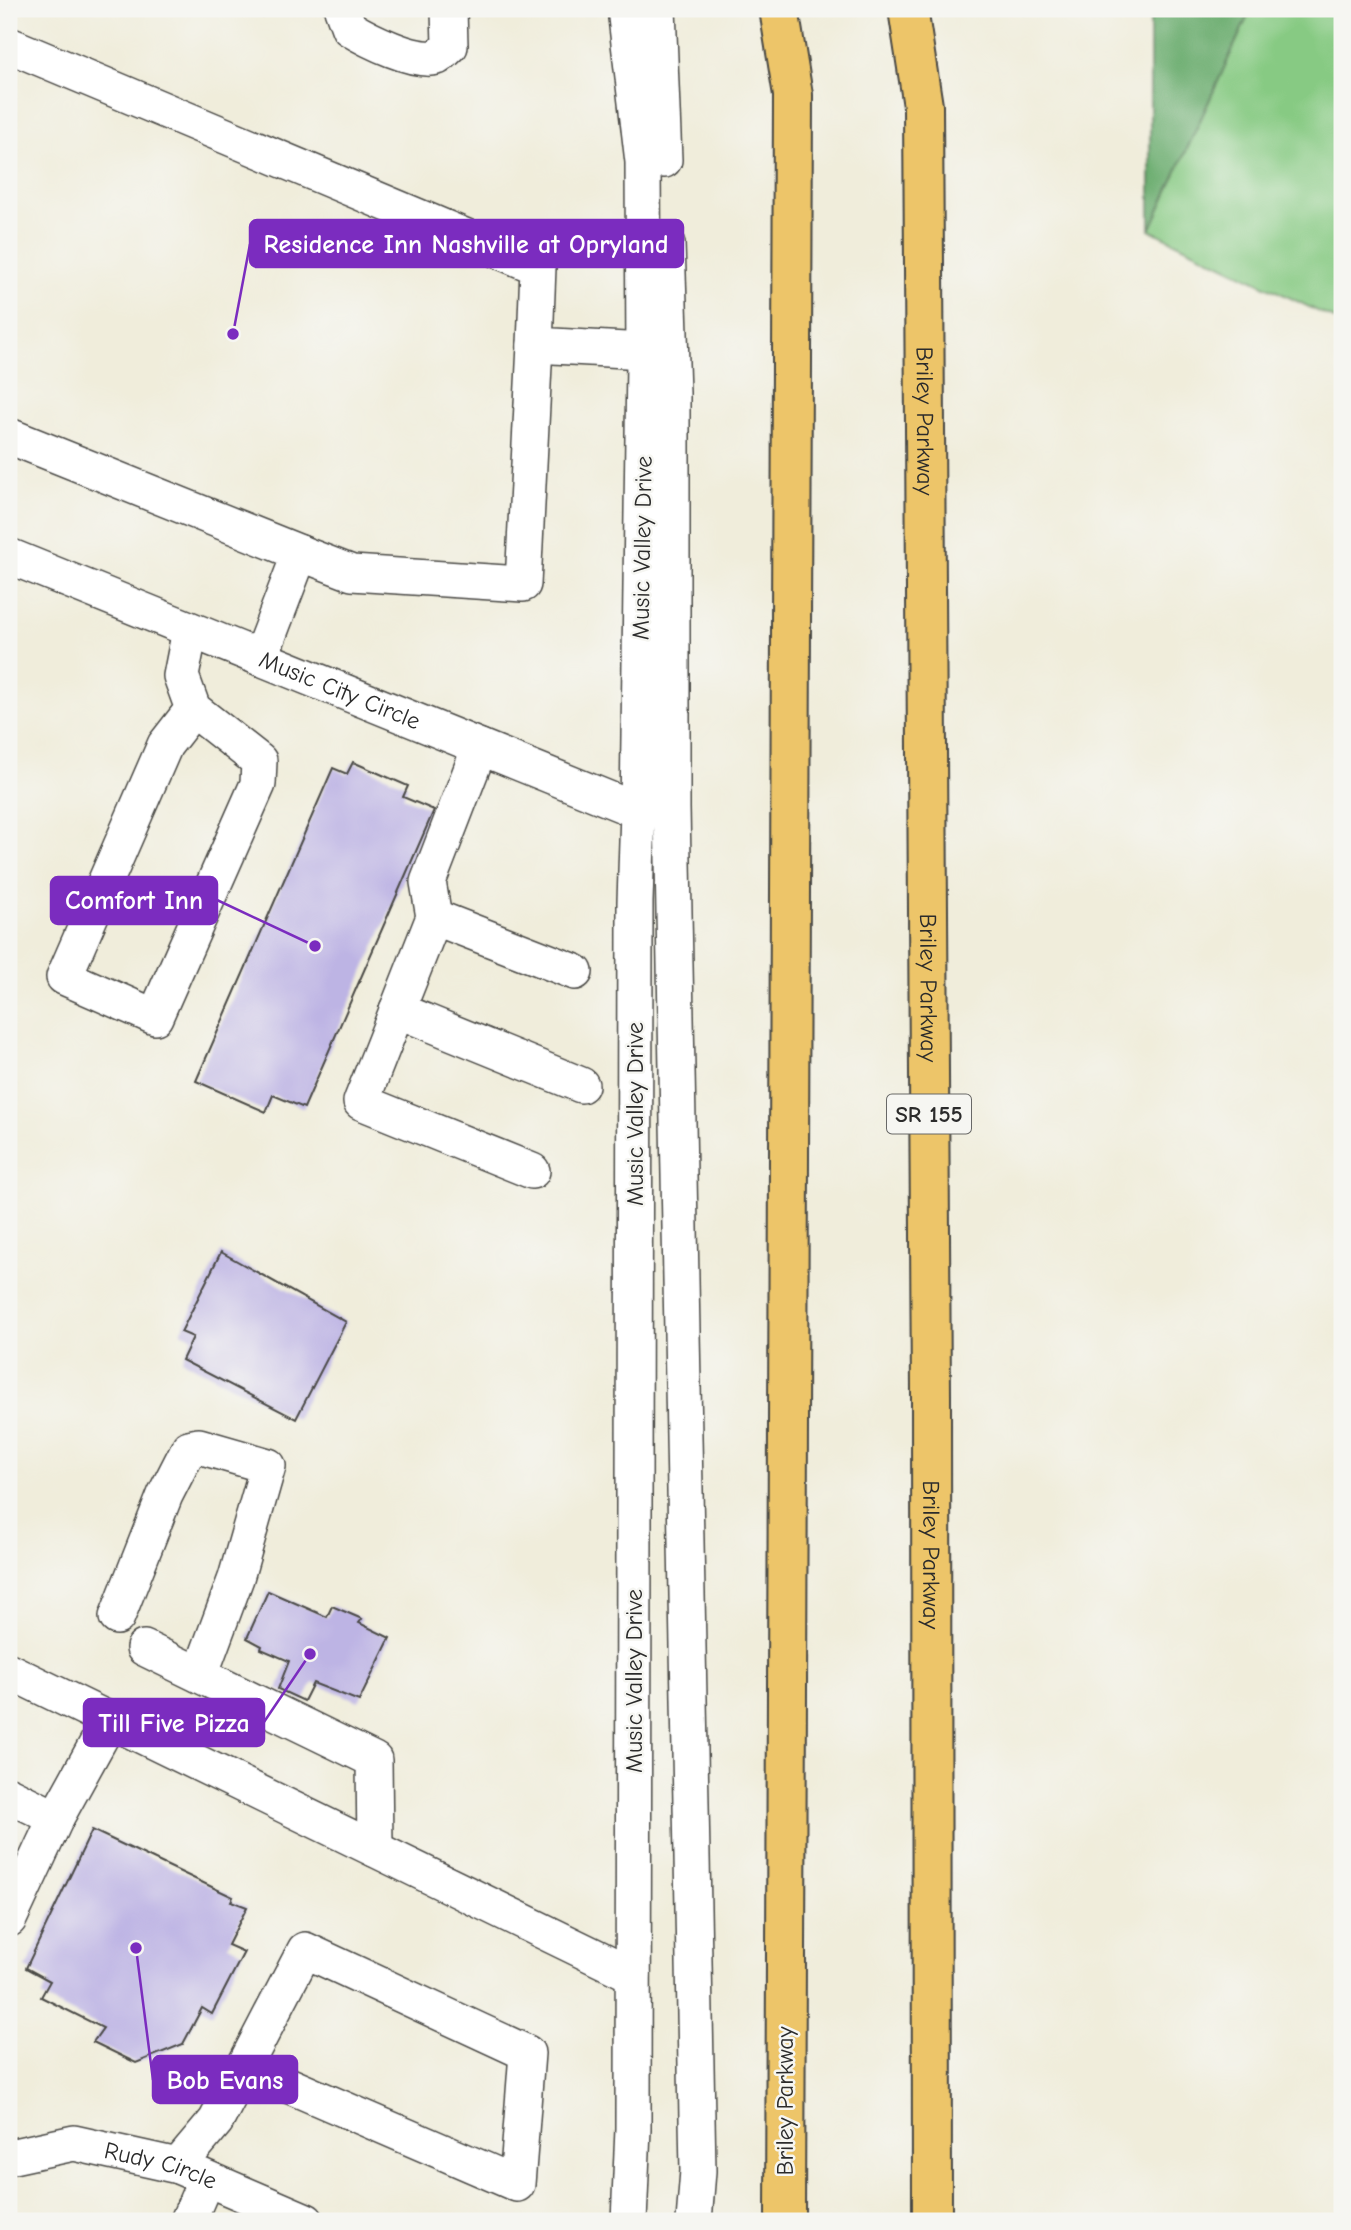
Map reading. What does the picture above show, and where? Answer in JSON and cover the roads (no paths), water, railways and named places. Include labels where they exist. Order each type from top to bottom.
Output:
[{"type":"highway","name":"Briley Parkway","points":[[779,9],[793,95],[785,2221]]},
{"type":"highway","name":"Briley Parkway","points":[[908,9],[923,106],[931,1435],[932,2221]]},
{"type":"street","points":[[342,9],[349,28],[366,38],[420,58],[438,57],[450,47],[449,9]]},
{"type":"street","name":"Music Valley Drive","points":[[625,9],[643,162],[644,351],[635,902],[633,2129],[629,2221]]},
{"type":"street","name":"Music Valley Drive","points":[[658,9],[672,393],[672,808],[697,2157],[694,2221]]},
{"type":"street","points":[[9,45],[538,267],[523,584],[352,573],[9,436]]},
{"type":"street","points":[[535,345],[644,351]]},
{"type":"street","points":[[260,658],[300,553]]},
{"type":"street","name":"Music City Circle","points":[[9,556],[638,811],[672,808]]},
{"type":"street","points":[[190,630],[181,676],[193,709],[259,761],[258,783],[155,1017],[64,977],[165,745],[193,709]]},
{"type":"street","points":[[480,747],[428,882],[434,917],[361,1102],[532,1171]]},
{"type":"street","points":[[434,917],[575,972]]},
{"type":"street","points":[[397,1010],[581,1085]]},
{"type":"street","points":[[117,1617],[165,1495],[189,1448],[199,1446],[268,1466],[236,1578],[200,1675]]},
{"type":"street","points":[[144,1648],[374,1760],[375,1849]]},
{"type":"street","points":[[9,1671],[633,1975]]},
{"type":"street","points":[[9,1919],[56,1818],[110,1720]]},
{"type":"street","points":[[9,1796],[56,1818]]},
{"type":"street","points":[[188,2221],[192,2172],[216,2121],[244,2066],[305,1950],[527,2053],[517,2184],[244,2066]]},
{"type":"street","name":"Rudy Circle","points":[[9,2157],[74,2143],[192,2172],[306,2221]]},
{"type":"place","name":"Residence Inn Nashville at Opryland","points":[[233,334]]},
{"type":"place","name":"Comfort Inn","points":[[315,946]]},
{"type":"place","name":"Till Five Pizza","points":[[310,1654]]},
{"type":"place","name":"Bob Evans","points":[[136,1948]]}]
